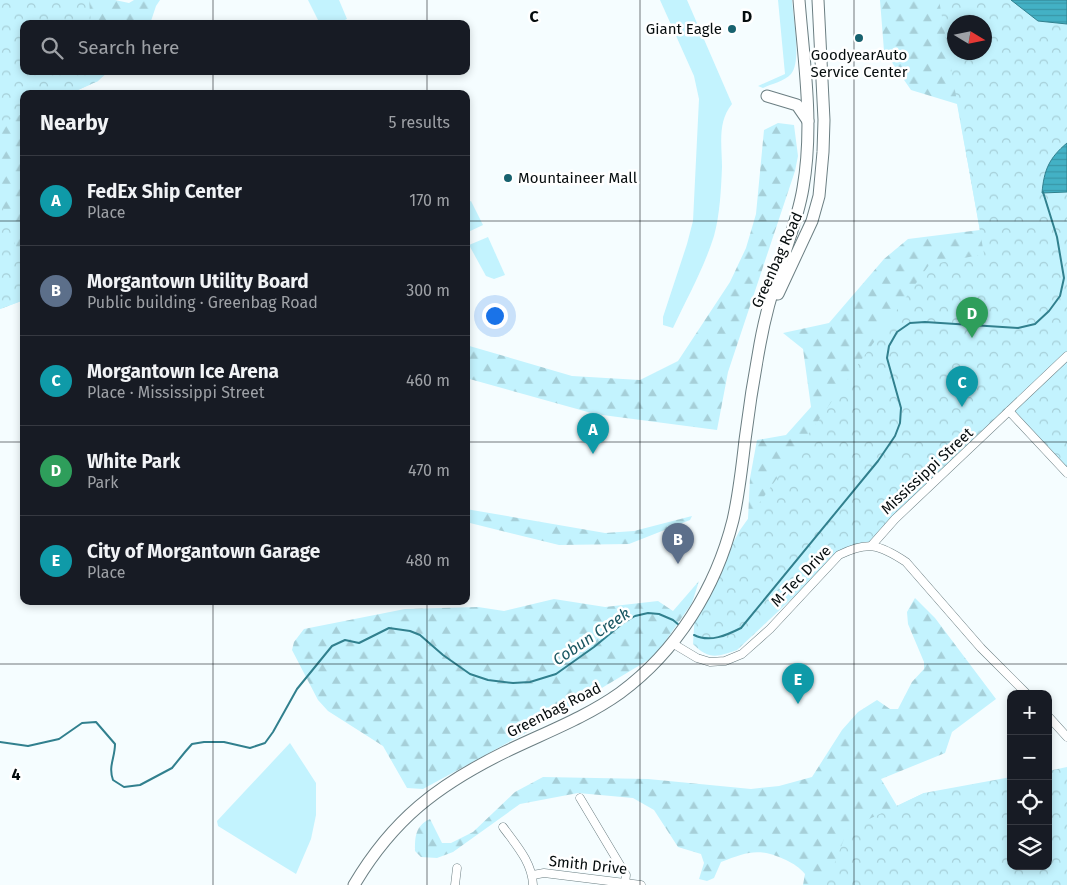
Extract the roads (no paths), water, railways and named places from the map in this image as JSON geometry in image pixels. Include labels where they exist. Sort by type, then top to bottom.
[{"type":"main road","name":"Greenbag Road","points":[[354,885],[374,854],[394,829],[417,806],[437,790],[482,764],[563,726],[598,707],[641,675],[672,643],[686,625],[709,587],[721,561],[728,538],[738,491],[753,378],[773,289],[797,218],[803,190],[809,122],[799,0]]},
{"type":"main road","name":"Greenbag Road","points":[[765,323],[812,221],[819,196],[824,120],[818,0]]},
{"type":"main road","points":[[767,96],[797,105],[809,122]]},
{"type":"street","name":"Mississippi Street","points":[[872,545],[886,528],[1067,356]]},
{"type":"street","points":[[1009,411],[1067,473]]},
{"type":"street","name":"M-Tec Drive","points":[[672,643],[697,658],[710,662],[735,658],[750,648],[770,629],[839,555],[849,550],[872,545]]},
{"type":"street","points":[[872,545],[888,551],[906,562],[981,648],[1023,690]]},
{"type":"street","points":[[1052,720],[1067,737]]},
{"type":"street","points":[[580,798],[626,875],[625,883]]},
{"type":"street","points":[[503,827],[525,858],[533,875],[533,885]]},
{"type":"street","points":[[455,885],[457,868]]},
{"type":"street","name":"Smith Drive","points":[[533,875],[544,873],[641,885]]},
{"type":"water","points":[[1011,0],[1067,0],[1067,24],[1038,21]]},
{"type":"water","points":[[1067,143],[1067,192],[1042,193],[1046,171],[1052,159]]},
{"type":"waterway","name":"Cobun Creek","points":[[694,635],[712,638],[741,628],[878,461],[895,436],[900,423],[901,408],[887,358],[889,346],[897,332],[910,323],[925,322],[1018,328],[1035,324],[1049,311],[1060,296],[1064,278],[1057,237],[1043,192]]},
{"type":"waterway","name":"Cobun Creek","points":[[0,742],[28,746],[59,739],[82,723],[96,722],[115,744],[111,766],[113,780],[124,787],[140,785],[172,768],[192,744],[224,742],[250,748],[265,743],[297,689],[332,646],[345,640],[359,643],[389,628],[410,631],[420,635],[443,655],[470,674],[488,680],[513,683],[530,682],[556,674],[635,616],[648,613],[659,614],[679,625]]},
{"type":"place","name":"Giant Eagle","points":[[732,29]]},
{"type":"place","name":"GoodyearAuto Service Center","points":[[859,38]]},
{"type":"place","name":"Mountaineer Mall","points":[[508,178]]},
{"type":"place","name":"White Park","points":[[972,338]]},
{"type":"place","name":"Morgantown Ice Arena","points":[[962,407]]},
{"type":"place","name":"FedEx Ship Center","points":[[593,454]]},
{"type":"place","name":"Morgantown Utility Board","points":[[678,564]]},
{"type":"place","name":"City of Morgantown Garage","points":[[798,704]]}]
